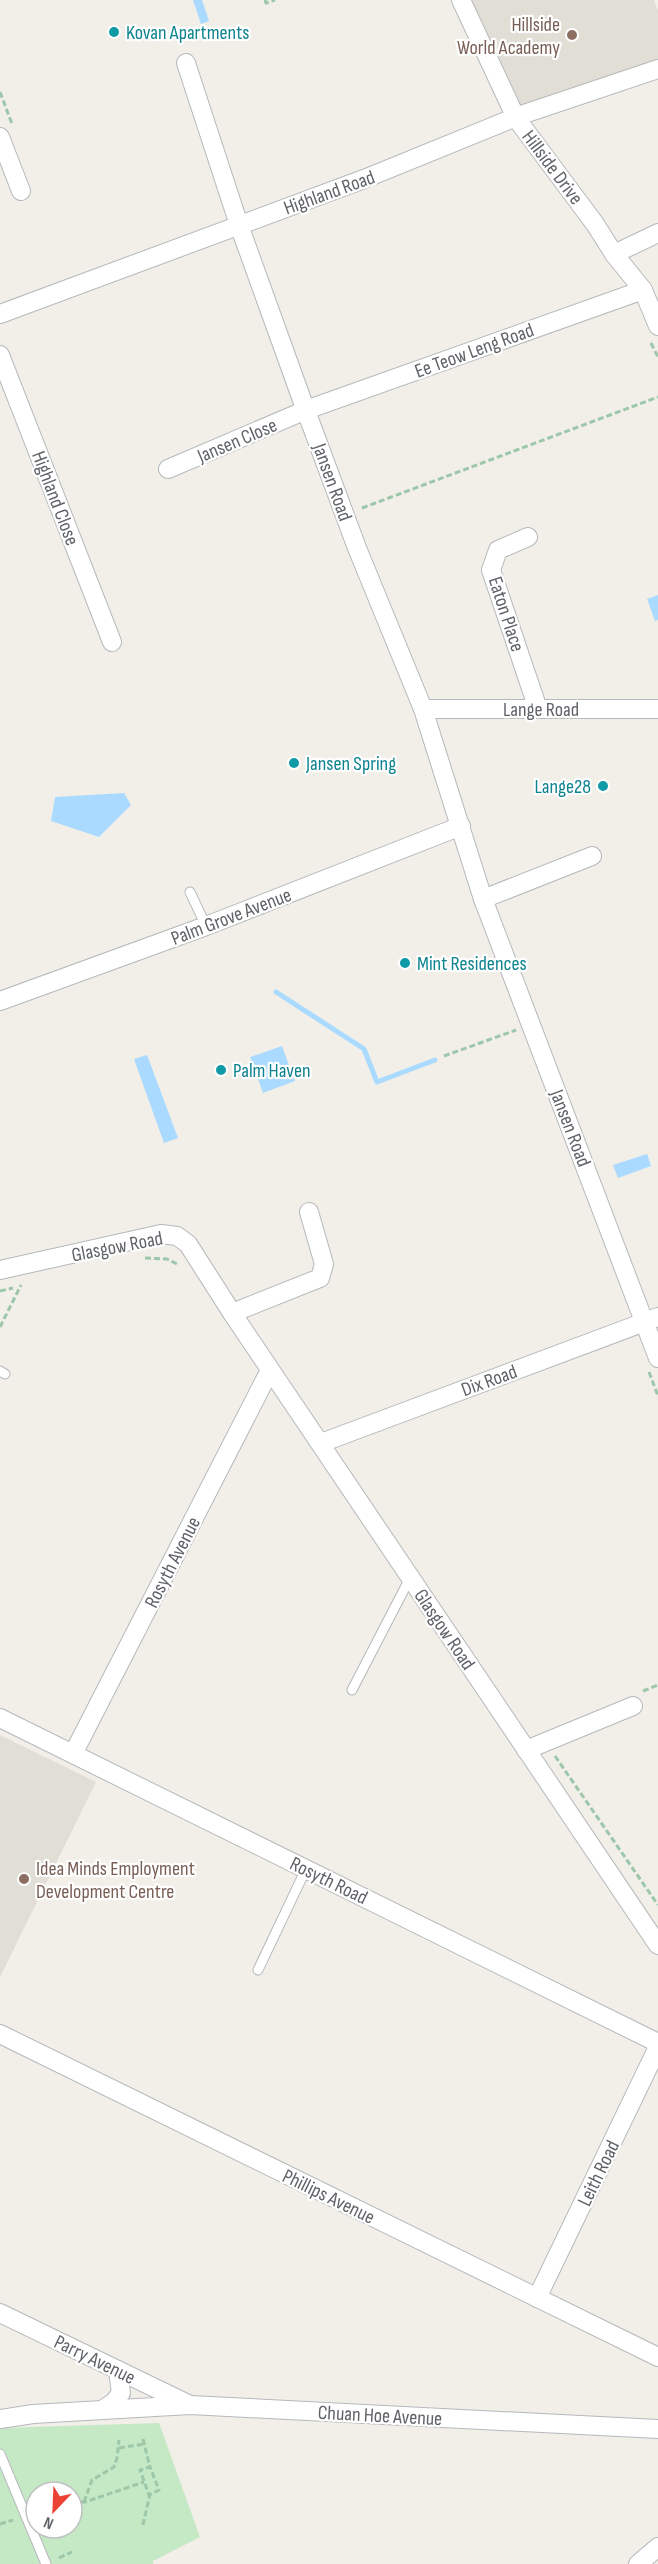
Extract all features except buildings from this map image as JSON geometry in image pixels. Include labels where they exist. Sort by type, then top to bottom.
[{"type":"street","name":"Hillside Drive","points":[[461,0],[516,118],[595,224],[614,254],[643,290],[658,326]]},
{"type":"street","name":"Jansen Road","points":[[186,63],[239,225],[306,410],[357,548],[423,710],[483,899],[651,1319],[658,1358]]},
{"type":"street","name":"Highland Road","points":[[0,314],[364,180],[516,118],[658,69]]},
{"type":"street","points":[[0,136],[21,191]]},
{"type":"street","points":[[614,254],[658,233]]},
{"type":"street","name":"Ee Teow Leng Road","points":[[306,410],[643,290]]},
{"type":"street","name":"Highland Close","points":[[0,355],[112,642]]},
{"type":"street","name":"Jansen Close","points":[[168,469],[306,410]]},
{"type":"street","name":"Eaton Place","points":[[528,537],[498,550],[491,570],[538,709]]},
{"type":"street","name":"Lange Road","points":[[423,710],[658,709]]},
{"type":"street","name":"Palm Grove Avenue","points":[[0,1001],[206,926],[461,826]]},
{"type":"street","points":[[483,899],[592,856]]},
{"type":"street","points":[[232,1313],[320,1278],[324,1264],[309,1212]]},
{"type":"street","name":"Glasgow Road","points":[[2,1274],[161,1234],[177,1236],[188,1244],[270,1370],[658,1945]]},
{"type":"street","name":"Dix Road","points":[[321,1443],[651,1319]]},
{"type":"street","name":"Rosyth Avenue","points":[[73,1754],[270,1370]]},
{"type":"street","points":[[526,1750],[633,1706]]},
{"type":"street","name":"Rosyth Road","points":[[0,1718],[658,2045]]},
{"type":"street","name":"Phillips Avenue","points":[[0,2034],[658,2357]]},
{"type":"street","name":"Leith Road","points":[[537,2298],[658,2045]]},
{"type":"street","name":"Parry Avenue","points":[[0,2313],[190,2405]]},
{"type":"street","points":[[102,2410],[114,2402],[121,2393],[118,2370]]},
{"type":"street","name":"Chuan Hoe Avenue","points":[[0,2419],[33,2414],[190,2405],[658,2429]]},
{"type":"street","points":[[638,2564],[658,2547]]},
{"type":"lane","points":[[190,892],[206,926]]},
{"type":"lane","points":[[352,1690],[410,1578]]},
{"type":"lane","points":[[258,1970],[306,1869]]},
{"type":"lane","points":[[0,2454],[46,2564]]},
{"type":"path","points":[[265,0],[266,3],[275,0]]},
{"type":"path","points":[[356,510],[658,397]]},
{"type":"path","points":[[444,1056],[517,1029]]},
{"type":"path","points":[[140,1258],[167,1259],[182,1268]]},
{"type":"path","points":[[0,1291],[21,1285],[0,1327]]},
{"type":"path","points":[[84,2502],[93,2480],[114,2467],[119,2440]]},
{"type":"path","points":[[119,2448],[143,2441],[159,2490],[150,2494]]},
{"type":"path","points":[[143,2525],[150,2494],[140,2470],[150,2467]]},
{"type":"path","points":[[84,2502],[144,2482]]},
{"type":"path","points":[[67,2554],[72,2552]]},
{"type":"shaded area","name":"Hillside World Academy","points":[[470,0],[654,0],[658,11],[658,59],[518,112]]},
{"type":"shaded area","name":"Idea Minds Employment Development Centre","points":[[0,1735],[96,1782],[0,1977]]},
{"type":"green space","points":[[159,2423],[200,2537],[153,2561],[153,2564],[0,2564],[0,2428]]},
{"type":"water","points":[[193,0],[202,0],[209,21],[201,24]]},
{"type":"water","points":[[658,595],[658,620],[655,621],[647,599]]},
{"type":"water","points":[[124,793],[131,805],[99,837],[51,821],[55,797]]},
{"type":"water","points":[[282,1046],[295,1081],[263,1093],[250,1057]]},
{"type":"water","points":[[147,1055],[178,1138],[164,1143],[134,1059]]},
{"type":"water","points":[[647,1154],[651,1166],[618,1178],[613,1165]]},
{"type":"waterway","points":[[276,992],[364,1049],[377,1082],[435,1060]]},
{"type":"place","name":"Kovan Apartments","points":[[114,32]]},
{"type":"place","name":"Hillside World Academy","points":[[572,35]]},
{"type":"place","name":"Jansen Spring","points":[[294,763]]},
{"type":"place","name":"Lange28","points":[[603,786]]},
{"type":"place","name":"Mint Residences","points":[[405,963]]},
{"type":"place","name":"Palm Haven","points":[[221,1070]]},
{"type":"place","name":"Idea Minds Employment Development Centre","points":[[24,1879]]}]
